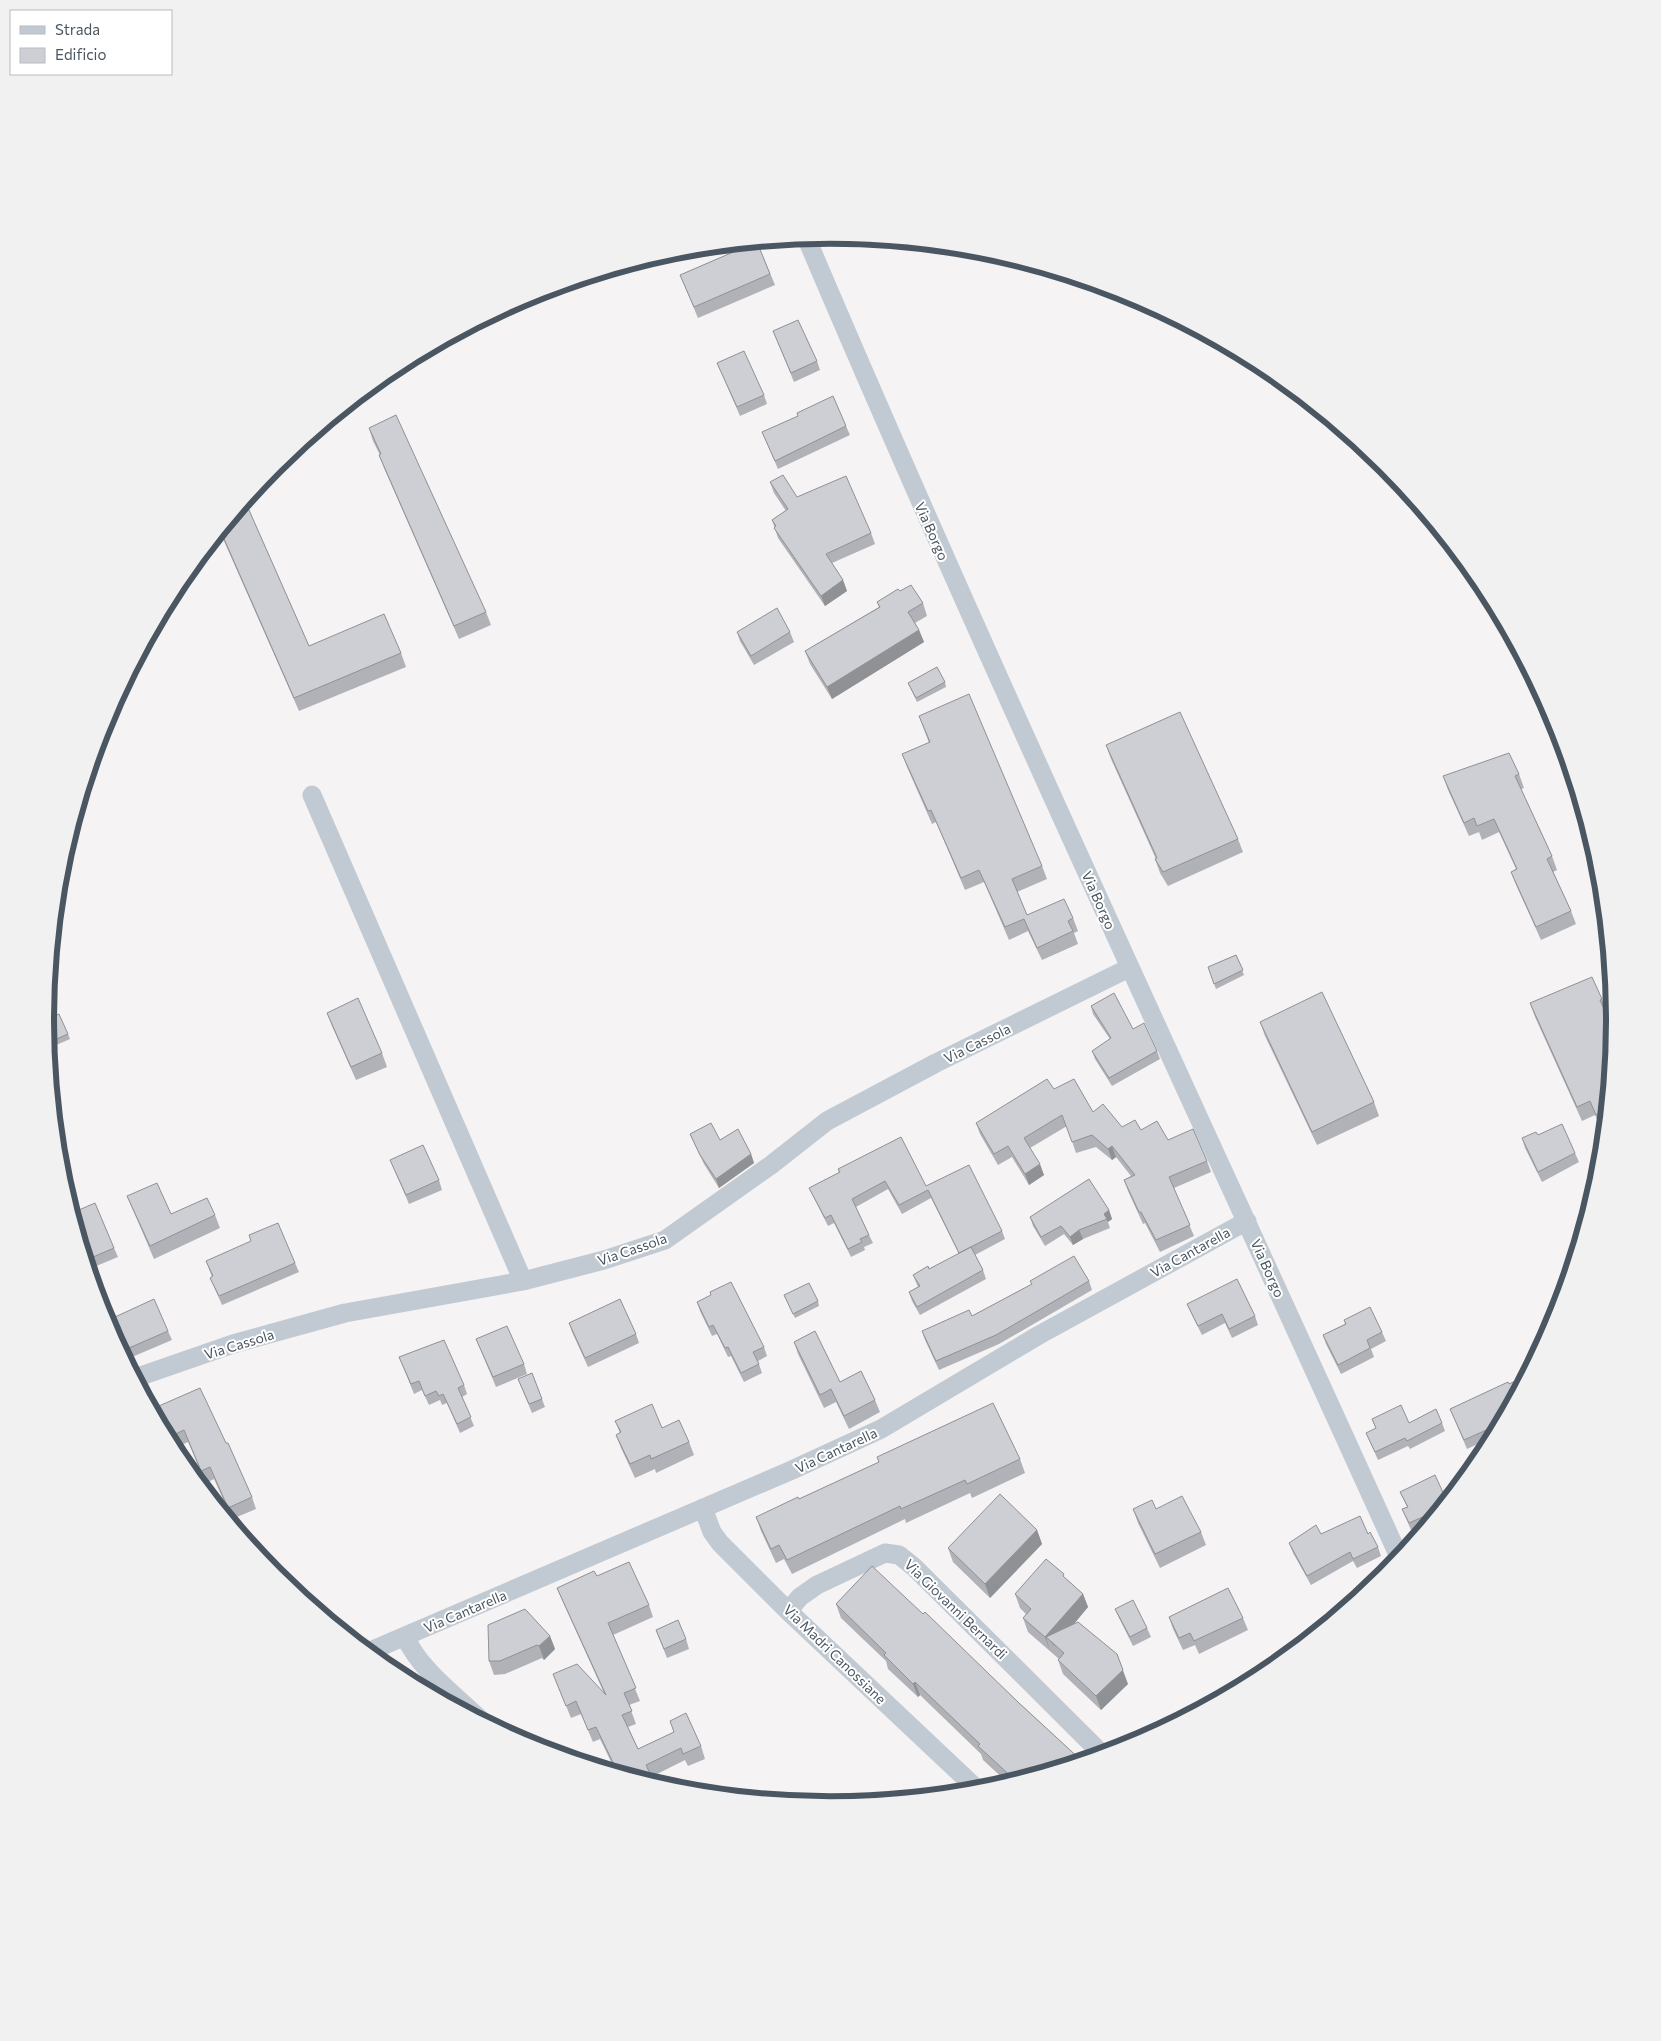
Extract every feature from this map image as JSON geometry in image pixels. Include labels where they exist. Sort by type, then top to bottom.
[{"type":"street","name":"Via Borgo","points":[[809,244],[903,466],[1129,968],[1247,1221],[1397,1552]]},
{"type":"street","points":[[312,795],[523,1282]]},
{"type":"street","name":"Via Cassola","points":[[140,1376],[233,1344],[345,1313],[523,1282],[604,1260],[666,1240],[771,1165],[827,1121],[936,1063],[1129,968]]},
{"type":"street","name":"Via Cantarella","points":[[375,1649],[792,1470],[881,1429],[1040,1335],[1247,1221]]},
{"type":"street","name":"Via Madri Canossiane","points":[[703,1508],[712,1532],[720,1543],[788,1611],[971,1784]]},
{"type":"street","name":"Via Giovanni Bernardi","points":[[788,1611],[800,1597],[817,1584],[885,1553],[899,1555],[914,1567],[1097,1749]]},
{"type":"street","points":[[404,1636],[409,1648],[422,1664],[466,1706]]},
{"type":"building","points":[[759,247],[770,274],[694,307],[680,275],[731,253],[730,250]]},
{"type":"building","points":[[798,320],[817,361],[791,373],[773,331]]},
{"type":"building","points":[[744,351],[764,395],[737,407],[717,363]]},
{"type":"building","points":[[833,396],[846,426],[775,461],[762,432],[798,416],[797,413]]},
{"type":"building","points":[[396,415],[486,612],[454,626],[369,428]]},
{"type":"building","points":[[783,475],[797,497],[846,476],[871,533],[826,554],[843,580],[821,596],[774,528],[776,526],[772,520],[788,509],[770,482]]},
{"type":"building","points":[[248,507],[309,646],[384,614],[401,653],[294,698],[223,537]]},
{"type":"building","points":[[911,585],[923,603],[908,612],[919,630],[827,687],[805,651],[880,607],[877,602],[898,589],[900,591]]},
{"type":"building","points":[[777,608],[790,632],[751,656],[737,632]]},
{"type":"building","points":[[937,667],[945,682],[916,698],[908,683]]},
{"type":"building","points":[[969,694],[1042,866],[1012,879],[1027,915],[1064,899],[1073,918],[1068,921],[1073,931],[1037,948],[1024,919],[1005,927],[979,870],[961,878],[931,810],[928,811],[902,754],[930,742],[919,716]]},
{"type":"building","points":[[1180,712],[1238,839],[1163,872],[1155,859],[1157,858],[1106,745]]},
{"type":"building","points":[[1509,753],[1519,774],[1515,776],[1552,856],[1547,859],[1571,911],[1536,927],[1511,872],[1517,869],[1494,819],[1477,826],[1474,818],[1464,823],[1443,776]]},
{"type":"building","points":[[1236,955],[1243,970],[1214,984],[1208,967]]},
{"type":"building","points":[[1592,977],[1607,1016],[1606,1071],[1602,1112],[1596,1115],[1590,1101],[1577,1107],[1530,1003]]},
{"type":"building","points":[[1322,992],[1374,1102],[1312,1132],[1260,1022]]},
{"type":"building","points":[[1114,993],[1133,1029],[1144,1023],[1157,1051],[1109,1078],[1092,1051],[1111,1038],[1091,1006]]},
{"type":"building","points":[[358,998],[382,1053],[351,1067],[327,1013]]},
{"type":"building","points":[[59,1014],[68,1034],[54,1040],[54,1020],[54,1016]]},
{"type":"building","points":[[1047,1079],[1054,1089],[1074,1079],[1093,1112],[1103,1104],[1122,1127],[1135,1120],[1141,1130],[1157,1121],[1168,1140],[1193,1129],[1207,1161],[1169,1177],[1190,1225],[1156,1240],[1141,1212],[1139,1212],[1124,1180],[1135,1175],[1112,1146],[1108,1149],[1092,1135],[1072,1142],[1062,1115],[1024,1138],[1040,1164],[1025,1174],[1008,1146],[994,1154],[976,1123]]},
{"type":"building","points":[[711,1123],[720,1140],[738,1129],[751,1154],[716,1179],[700,1155],[690,1134]]},
{"type":"building","points":[[1562,1124],[1575,1153],[1538,1172],[1522,1138],[1536,1132],[1538,1135]]},
{"type":"building","points":[[901,1137],[926,1186],[969,1165],[1002,1231],[959,1253],[928,1190],[899,1205],[885,1181],[852,1199],[869,1235],[860,1239],[862,1242],[848,1249],[831,1215],[825,1218],[809,1188],[840,1172],[838,1169]]},
{"type":"building","points":[[423,1145],[439,1180],[406,1195],[390,1160]]},
{"type":"building","points":[[1089,1179],[1109,1210],[1104,1214],[1107,1219],[1079,1230],[1070,1237],[1061,1226],[1041,1237],[1030,1217]]},
{"type":"building","points":[[157,1183],[171,1214],[207,1198],[215,1215],[150,1246],[127,1196]]},
{"type":"building","points":[[95,1203],[114,1248],[91,1258],[77,1211]]},
{"type":"building","points":[[278,1223],[295,1263],[219,1296],[210,1278],[213,1276],[206,1261],[251,1241],[249,1235]]},
{"type":"building","points":[[971,1247],[983,1270],[917,1307],[909,1292],[920,1286],[913,1275],[928,1266],[929,1269]]},
{"type":"building","points":[[1074,1256],[1089,1281],[996,1335],[936,1361],[922,1331],[969,1310],[972,1316],[1032,1284],[1030,1281]]},
{"type":"building","points":[[1237,1279],[1255,1316],[1229,1329],[1222,1314],[1198,1326],[1187,1304]]},
{"type":"building","points":[[731,1282],[764,1347],[753,1352],[759,1364],[741,1373],[728,1347],[725,1348],[713,1325],[709,1327],[697,1302],[711,1295],[710,1292]]},
{"type":"building","points":[[809,1283],[818,1301],[793,1314],[784,1295]]},
{"type":"building","points":[[154,1299],[168,1331],[129,1348],[115,1317]]},
{"type":"building","points":[[620,1299],[636,1334],[585,1358],[569,1323]]},
{"type":"building","points":[[1370,1307],[1382,1332],[1367,1340],[1370,1348],[1338,1365],[1323,1335],[1346,1324],[1344,1320]]},
{"type":"building","points":[[507,1326],[524,1364],[493,1377],[476,1339]]},
{"type":"building","points":[[815,1331],[840,1382],[861,1371],[875,1400],[844,1416],[831,1389],[820,1395],[794,1342]]},
{"type":"building","points":[[444,1340],[464,1385],[458,1388],[471,1417],[457,1424],[443,1394],[439,1396],[436,1391],[425,1396],[419,1381],[411,1384],[399,1357]]},
{"type":"building","points":[[532,1373],[542,1399],[529,1404],[518,1379]]},
{"type":"building","points":[[1519,1379],[1491,1428],[1464,1440],[1450,1409],[1508,1382],[1509,1384]]},
{"type":"building","points":[[200,1388],[226,1443],[228,1443],[252,1497],[228,1508],[210,1467],[201,1471],[184,1430],[174,1435],[157,1407]]},
{"type":"building","points":[[993,1403],[1020,1459],[967,1484],[965,1480],[901,1509],[900,1506],[787,1560],[779,1545],[771,1549],[756,1517],[879,1462],[877,1457]]},
{"type":"building","points":[[652,1404],[662,1428],[679,1420],[689,1442],[651,1459],[650,1455],[630,1464],[616,1435],[621,1432],[615,1421]]},
{"type":"building","points":[[1401,1405],[1409,1423],[1436,1409],[1442,1423],[1407,1441],[1405,1438],[1375,1452],[1366,1433],[1376,1428],[1372,1419]]},
{"type":"building","points":[[1435,1475],[1445,1496],[1430,1514],[1409,1523],[1402,1509],[1408,1507],[1400,1492]]},
{"type":"building","points":[[1000,1494],[1037,1530],[985,1584],[948,1548]]},
{"type":"building","points":[[1182,1496],[1201,1532],[1155,1554],[1133,1509],[1152,1500],[1156,1509]]},
{"type":"building","points":[[1360,1516],[1368,1534],[1370,1532],[1378,1547],[1353,1559],[1350,1552],[1307,1576],[1289,1543],[1316,1525],[1321,1534]]},
{"type":"building","points":[[1046,1559],[1083,1594],[1045,1637],[1023,1618],[1031,1609],[1015,1594]]},
{"type":"building","points":[[629,1562],[649,1605],[608,1623],[636,1688],[624,1693],[632,1711],[622,1715],[638,1749],[674,1732],[670,1721],[686,1713],[701,1746],[683,1754],[681,1748],[646,1765],[651,1776],[615,1767],[596,1727],[588,1730],[576,1701],[566,1706],[553,1674],[577,1664],[606,1695],[557,1588],[594,1571],[597,1576]]},
{"type":"building","points":[[872,1566],[923,1614],[925,1612],[1077,1757],[1010,1776],[915,1682],[913,1684],[884,1655],[886,1653],[836,1604]]},
{"type":"building","points":[[1228,1588],[1243,1618],[1194,1641],[1190,1633],[1179,1638],[1169,1617]]},
{"type":"building","points":[[1133,1600],[1147,1628],[1130,1637],[1115,1609]]},
{"type":"building","points":[[525,1609],[550,1636],[539,1646],[537,1645],[500,1661],[489,1661],[488,1625]]},
{"type":"building","points":[[678,1620],[686,1639],[664,1649],[656,1630]]},
{"type":"building","points":[[1078,1622],[1117,1654],[1123,1670],[1096,1696],[1058,1660],[1064,1653],[1046,1637]]}]
